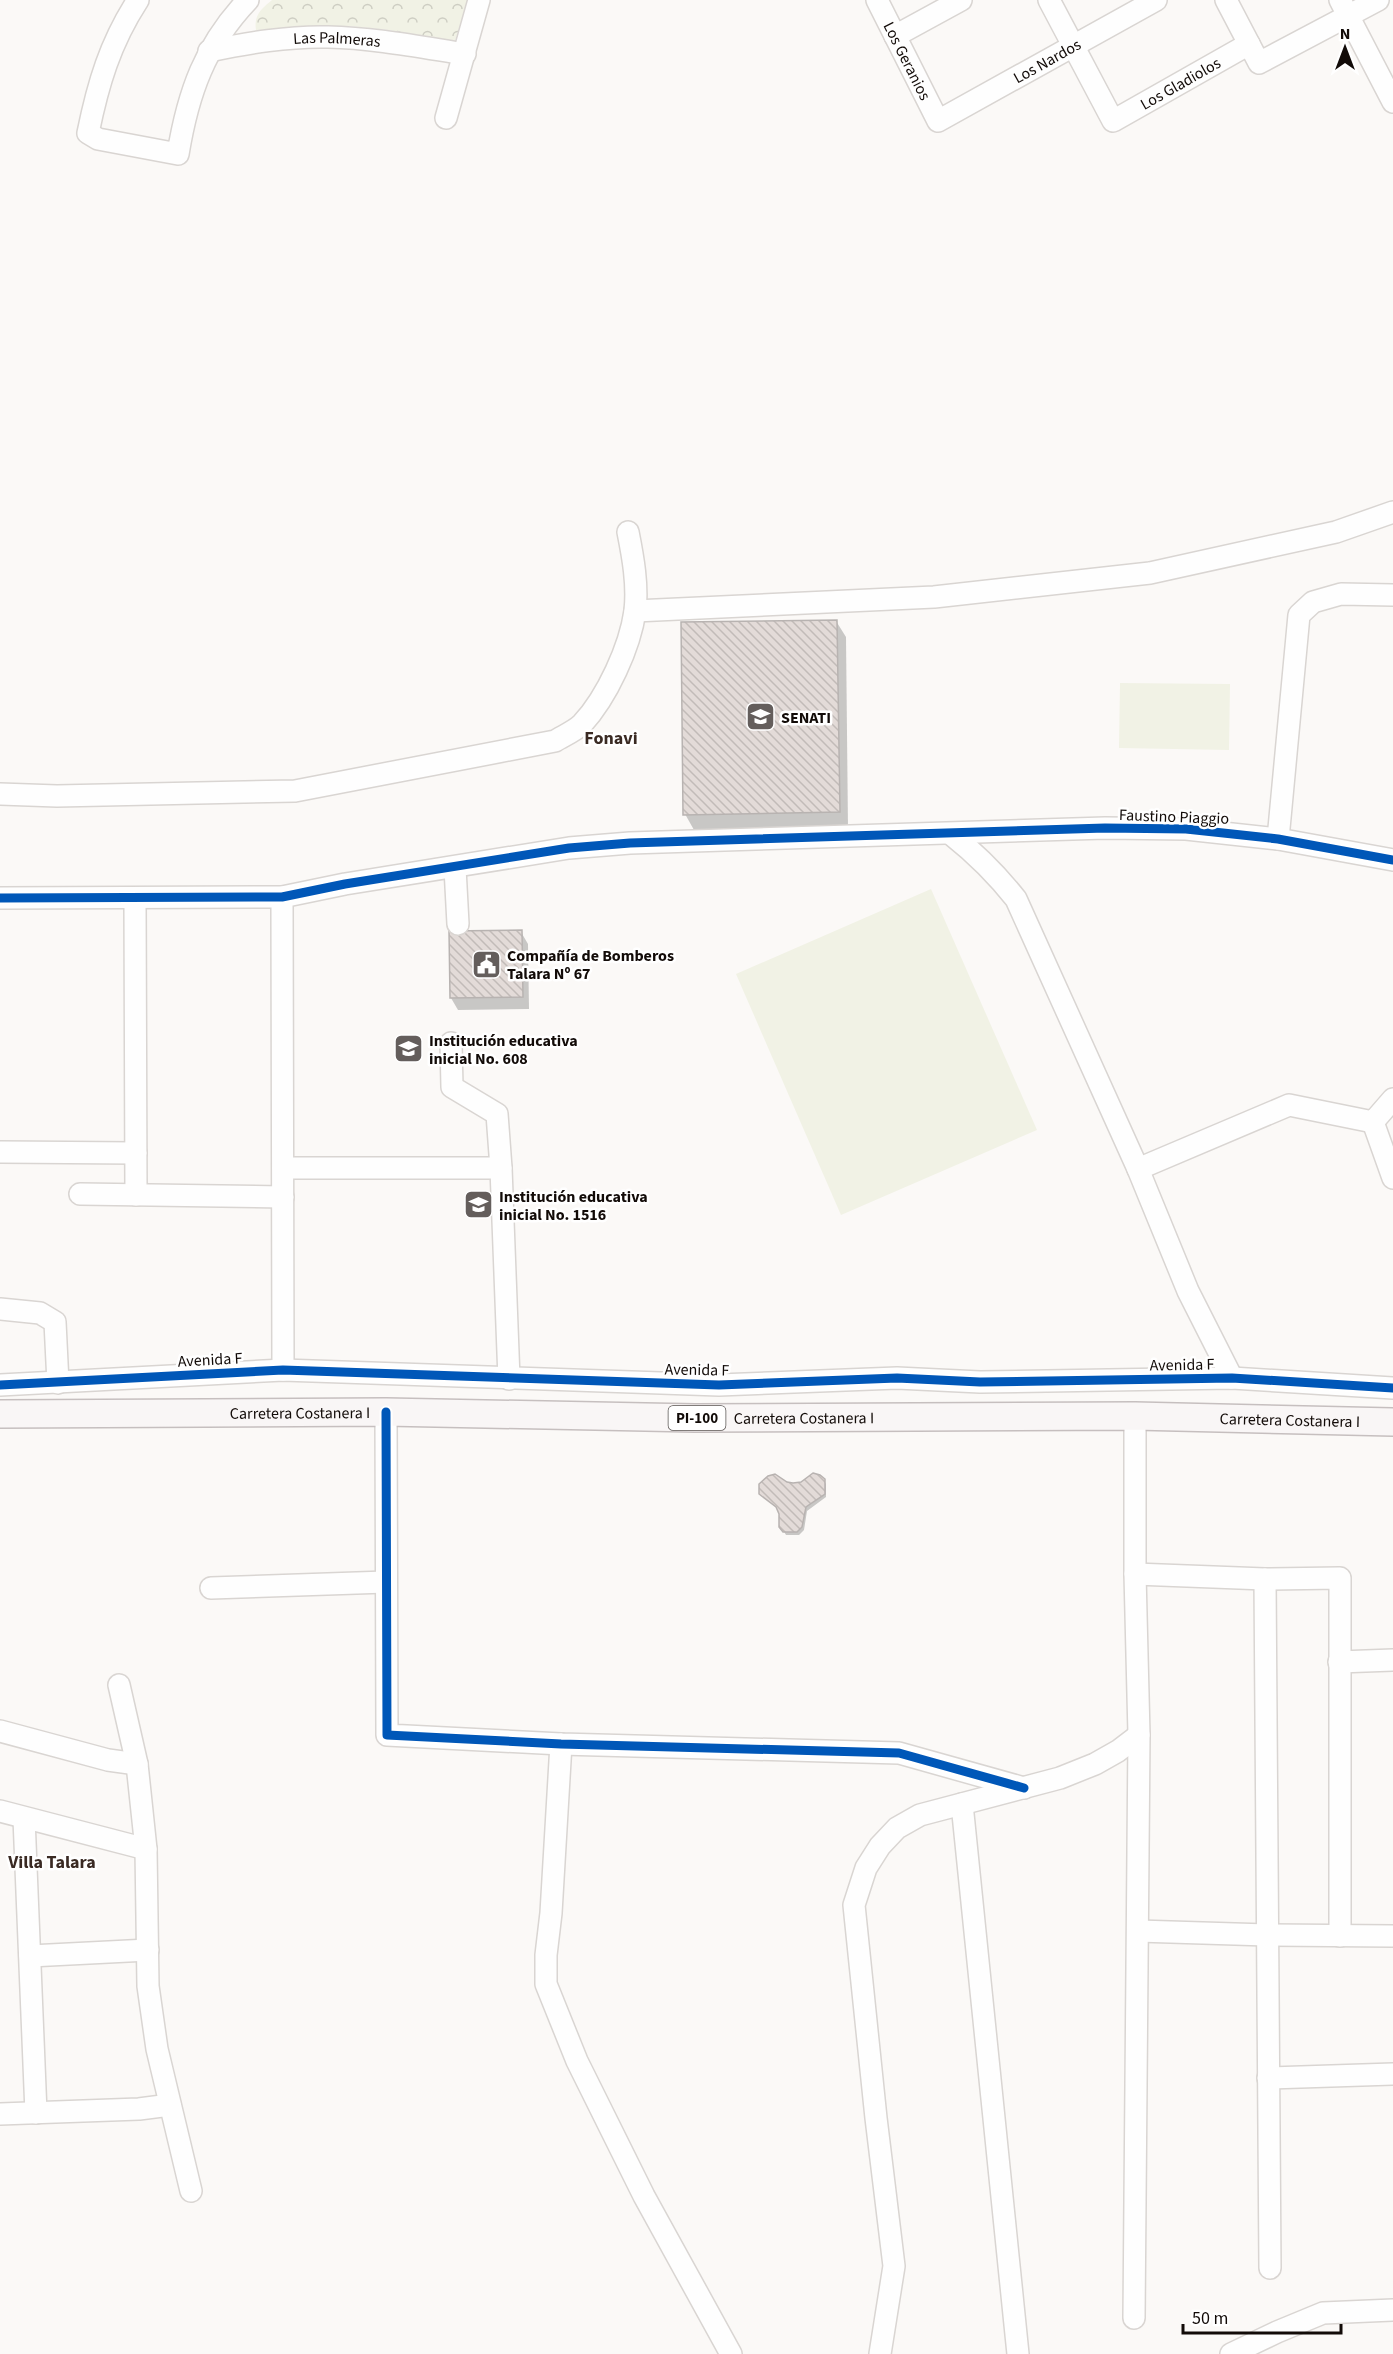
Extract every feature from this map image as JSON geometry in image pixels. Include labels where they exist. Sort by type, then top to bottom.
[{"type":"main road","name":"Carretera Costanera I","points":[[0,1414],[386,1412],[695,1418],[1136,1416],[1393,1422]]},
{"type":"street","points":[[138,0],[114,46],[98,84],[88,133],[98,139],[178,154],[190,99],[209,51],[228,21],[248,0]]},
{"type":"street","points":[[446,118],[479,0]]},
{"type":"street","name":"Los Geranios","points":[[877,0],[938,121]]},
{"type":"street","points":[[895,36],[961,0]]},
{"type":"street","points":[[1048,0],[1073,46]]},
{"type":"street","name":"Los Nardos","points":[[938,121],[1156,0]]},
{"type":"street","points":[[1226,0],[1259,63],[1344,8],[1378,0]]},
{"type":"street","points":[[1344,8],[1391,92]]},
{"type":"street","name":"Las Palmeras","points":[[209,51],[254,42],[325,37],[362,39],[465,54]]},
{"type":"street","name":"Los Gladiolos","points":[[1073,46],[1113,121],[1249,44]]},
{"type":"street","points":[[635,611],[934,597],[1150,573],[1336,531],[1393,512]]},
{"type":"street","points":[[0,794],[57,796],[295,790],[555,741],[581,725],[604,693],[622,656],[635,611],[635,564],[628,532]]},
{"type":"street","points":[[1278,839],[1299,615],[1313,602],[1341,594],[1393,595]]},
{"type":"street","name":"Faustino Piaggio","points":[[0,898],[282,897],[345,884],[569,849],[630,843],[705,839],[952,835],[1105,828],[1186,829],[1278,839],[1393,860]]},
{"type":"street","points":[[952,835],[972,850],[1016,899],[1137,1169],[1188,1291],[1232,1378]]},
{"type":"street","points":[[455,868],[458,924]]},
{"type":"street","points":[[282,897],[283,1370]]},
{"type":"street","points":[[135,898],[136,1195]]},
{"type":"street","points":[[451,1043],[452,1087],[497,1114],[509,1379]]},
{"type":"street","points":[[1373,1122],[1393,1099]]},
{"type":"street","points":[[1137,1169],[1289,1106],[1373,1122]]},
{"type":"street","points":[[1373,1122],[1393,1178]]},
{"type":"street","points":[[0,1152],[136,1153]]},
{"type":"street","points":[[284,1168],[501,1168]]},
{"type":"street","points":[[80,1194],[284,1197]]},
{"type":"street","points":[[0,1309],[40,1313],[55,1322],[58,1383]]},
{"type":"street","name":"Avenida F","points":[[0,1385],[283,1370],[719,1385],[897,1378],[980,1382],[1232,1378],[1393,1388]]},
{"type":"street","points":[[386,1412],[387,1735],[561,1744],[899,1753],[1024,1788]]},
{"type":"street","points":[[1134,2318],[1139,1735],[1135,1574],[1136,1416]]},
{"type":"street","points":[[1135,1574],[1264,1579],[1340,1578],[1340,1936]]},
{"type":"street","points":[[1264,1579],[1270,2268]]},
{"type":"street","points":[[211,1588],[387,1582]]},
{"type":"street","points":[[1339,1662],[1393,1660]]},
{"type":"street","points":[[119,1685],[137,1764],[146,1849],[148,1986],[158,2049],[191,2191]]},
{"type":"street","points":[[0,1731],[108,1760],[137,1764]]},
{"type":"street","points":[[880,2354],[894,2266],[854,1905],[866,1868],[880,1846],[897,1828],[920,1815],[1024,1788],[1095,1764],[1118,1751],[1139,1735]]},
{"type":"street","points":[[561,1744],[551,1912],[546,1955],[546,1984],[576,2061],[644,2196],[731,2354]]},
{"type":"street","points":[[962,1804],[1018,2354]]},
{"type":"street","points":[[0,1811],[146,1849]]},
{"type":"street","points":[[24,1818],[36,2113]]},
{"type":"street","points":[[1137,1931],[1393,1936]]},
{"type":"street","points":[[30,1956],[148,1950]]},
{"type":"street","points":[[1268,2078],[1393,2074]]},
{"type":"street","points":[[0,2114],[139,2109],[170,2105]]},
{"type":"street","points":[[1232,2354],[1323,2313],[1393,2310]]},
{"type":"green space","points":[[272,0],[468,0],[455,41],[350,26],[256,30],[259,13]]},
{"type":"green space","points":[[1120,683],[1230,684],[1229,750],[1119,748]]},
{"type":"green space","points":[[931,889],[1037,1130],[841,1215],[736,974]]},
{"type":"building","name":"SENATI","points":[[837,620],[840,812],[683,815],[681,622]]},
{"type":"building","name":"Compañía de Bomberos Talara Nº 67","points":[[522,930],[523,997],[450,998],[449,931]]},
{"type":"building","points":[[813,1473],[825,1479],[825,1494],[806,1507],[802,1527],[797,1532],[783,1532],[779,1527],[779,1514],[776,1507],[759,1494],[759,1484],[768,1476],[775,1474],[793,1483],[801,1482]]},
{"type":"cycle path","points":[[0,898],[282,897],[345,884],[569,848],[630,843],[1105,828],[1186,829],[1278,839],[1393,860]]},
{"type":"cycle path","points":[[0,1385],[283,1370],[719,1385],[897,1378],[980,1382],[1232,1378],[1393,1388]]},
{"type":"cycle path","points":[[386,1412],[387,1735],[561,1744],[899,1753],[1024,1788]]},
{"type":"place","name":"SENATI","points":[[760,717]]},
{"type":"place","name":"Compañía de Bomberos Talara Nº 67","points":[[486,964]]},
{"type":"place","name":"Institución educativa inicial No. 608","points":[[408,1049]]},
{"type":"place","name":"Institución educativa inicial No. 1516","points":[[478,1205]]},
{"type":"district","name":"Fonavi","points":[[611,738]]},
{"type":"district","name":"Villa Talara","points":[[52,1862]]}]
